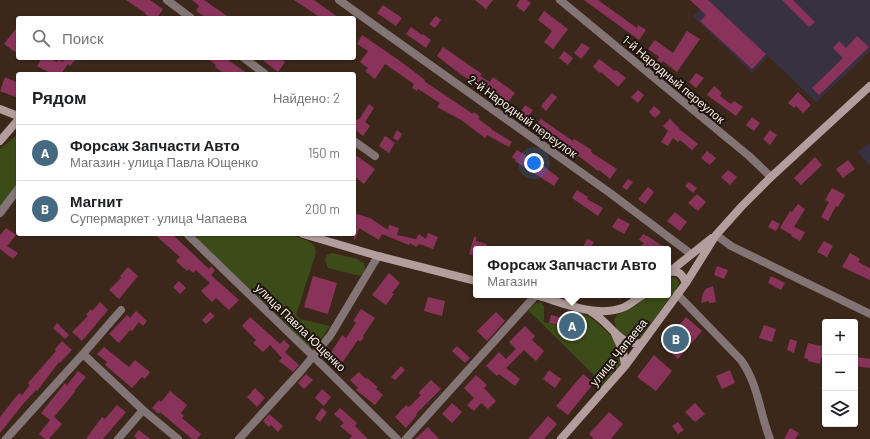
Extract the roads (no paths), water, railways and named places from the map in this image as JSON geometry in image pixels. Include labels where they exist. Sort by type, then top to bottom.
[{"type":"street","points":[[167,0],[188,16]]},
{"type":"street","name":"2-й Народный переулок","points":[[339,0],[610,193],[691,254]]},
{"type":"street","name":"1-й Народный переулок","points":[[560,0],[749,156],[771,177]]},
{"type":"street","points":[[247,60],[262,72]]},
{"type":"street","name":"улица Чапаева","points":[[561,439],[625,366],[642,344],[686,283],[716,235],[771,177],[870,86]]},
{"type":"street","points":[[0,109],[16,115]]},
{"type":"street","points":[[0,141],[16,122]]},
{"type":"street","points":[[356,142],[375,156]]},
{"type":"street","points":[[0,213],[16,192]]},
{"type":"street","points":[[671,270],[716,235],[732,246],[870,314]]},
{"type":"street","name":"улица Павла Ющенко","points":[[189,236],[397,439]]},
{"type":"street","points":[[310,236],[378,256],[473,279]]},
{"type":"street","points":[[239,439],[330,336],[378,256]]},
{"type":"street","points":[[671,272],[678,271],[683,275],[686,283]]},
{"type":"street","points":[[677,294],[741,360],[749,372],[755,387],[770,439]]},
{"type":"street","points":[[406,439],[532,298]]},
{"type":"street","points":[[546,298],[588,310],[610,311],[623,308],[638,298]]},
{"type":"street","points":[[6,439],[122,310]]},
{"type":"street","points":[[588,310],[602,320],[615,334],[626,342],[642,344]]},
{"type":"street","points":[[615,334],[623,351],[625,366]]},
{"type":"street","points":[[83,354],[143,410],[178,439]]},
{"type":"street","points":[[118,439],[143,410]]},
{"type":"place","name":"Форсаж Запчасти Авто","points":[[572,326]]},
{"type":"place","name":"Магнит","points":[[676,339]]}]
